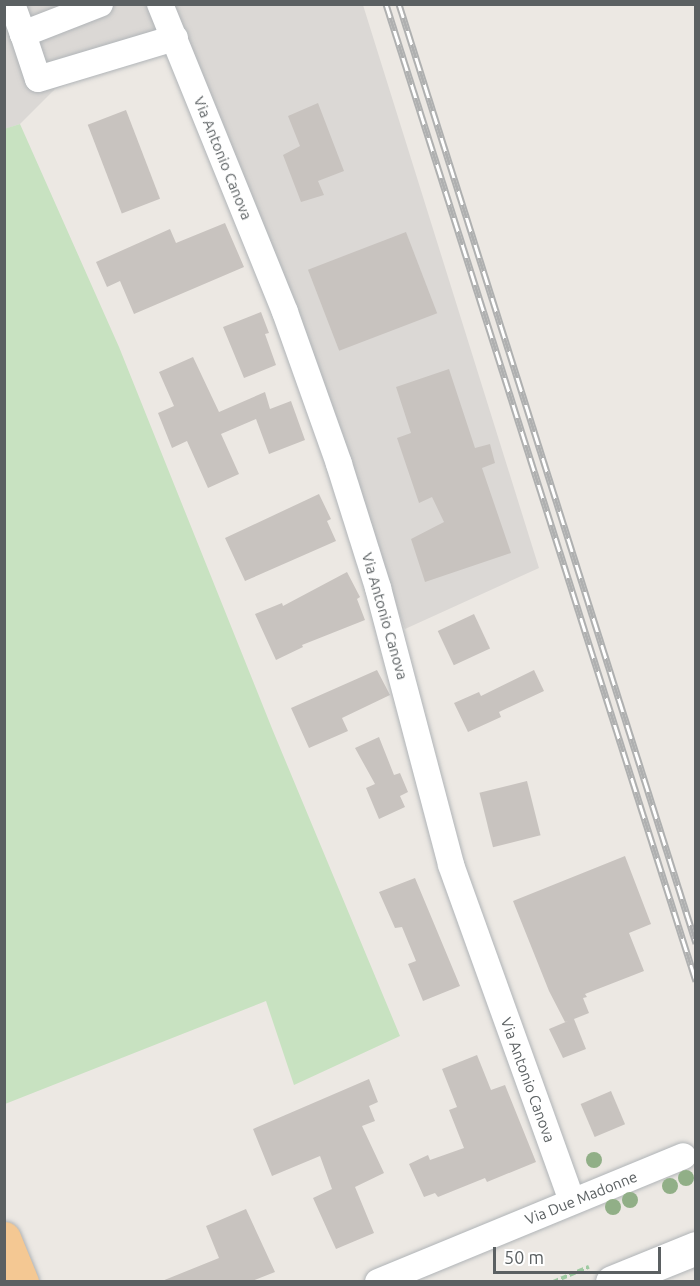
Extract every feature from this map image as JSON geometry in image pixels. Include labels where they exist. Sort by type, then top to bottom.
[{"type":"highway","points":[[4,1238],[22,1281]]},
{"type":"main road","points":[[612,1281],[696,1248]]},
{"type":"street","points":[[12,4],[38,79],[175,38]]},
{"type":"street","points":[[23,34],[100,4]]},
{"type":"street","name":"Via Antonio Canova","points":[[160,4],[285,312],[339,464],[378,588],[451,865],[572,1201]]},
{"type":"street","name":"Via Due Madonne","points":[[378,1281],[683,1156]]},
{"type":"shaded area","points":[[5,5],[363,5],[539,568],[405,629],[177,39],[55,89],[20,124],[5,129]]},
{"type":"green space","points":[[20,124],[119,347],[273,731],[400,1036],[294,1085],[266,1001],[5,1104],[4,129]]},
{"type":"building","points":[[318,103],[344,171],[318,181],[324,195],[301,202],[283,155],[300,146],[288,116]]},
{"type":"building","points":[[126,110],[160,199],[122,213],[88,125]]},
{"type":"building","points":[[225,223],[244,267],[134,314],[120,281],[107,287],[96,262],[170,229],[176,243]]},
{"type":"building","points":[[406,232],[437,313],[339,351],[308,270]]},
{"type":"building","points":[[261,312],[269,333],[265,334],[276,365],[244,378],[223,327]]},
{"type":"building","points":[[193,357],[219,412],[265,392],[270,409],[291,401],[305,440],[269,454],[256,419],[221,434],[239,474],[208,488],[187,441],[172,448],[158,413],[174,406],[159,372]]},
{"type":"building","points":[[449,369],[475,448],[490,444],[495,463],[482,468],[511,553],[425,582],[411,539],[444,522],[432,497],[419,503],[397,438],[411,433],[396,387]]},
{"type":"building","points":[[319,494],[331,519],[327,521],[336,541],[245,581],[225,538]]},
{"type":"building","points":[[347,572],[360,597],[357,599],[365,620],[302,645],[303,647],[276,660],[255,614],[282,603],[283,606]]},
{"type":"building","points":[[474,614],[490,648],[454,665],[438,631]]},
{"type":"building","points":[[377,670],[390,695],[342,718],[348,731],[309,748],[291,708]]},
{"type":"building","points":[[534,670],[544,691],[499,712],[501,717],[468,732],[454,703],[479,692],[481,696]]},
{"type":"building","points":[[379,737],[394,775],[400,773],[408,792],[400,796],[405,807],[379,819],[366,788],[375,784],[355,748]]},
{"type":"building","points":[[527,781],[541,835],[493,847],[479,793]]},
{"type":"building","points":[[625,856],[651,924],[629,933],[644,971],[585,994],[587,997],[583,998],[589,1013],[574,1019],[586,1049],[563,1058],[549,1029],[568,1021],[565,1022],[549,991],[513,901]]},
{"type":"building","points":[[415,878],[460,986],[423,1001],[408,964],[416,961],[402,927],[395,928],[379,892]]},
{"type":"building","points":[[477,1055],[491,1090],[505,1085],[536,1162],[487,1182],[485,1178],[438,1197],[435,1193],[424,1197],[409,1164],[428,1155],[430,1160],[464,1148],[449,1110],[457,1107],[442,1069]]},
{"type":"building","points":[[369,1079],[378,1102],[369,1106],[375,1121],[362,1126],[384,1173],[355,1187],[374,1233],[336,1249],[313,1198],[332,1189],[320,1156],[272,1176],[253,1129]]},
{"type":"building","points":[[611,1091],[625,1124],[595,1137],[581,1104]]},
{"type":"building","points":[[246,1209],[275,1272],[252,1281],[162,1281],[219,1258],[206,1226]]},
{"type":"railway","points":[[386,4],[696,981]]},
{"type":"railway","points":[[399,4],[696,943]]}]
